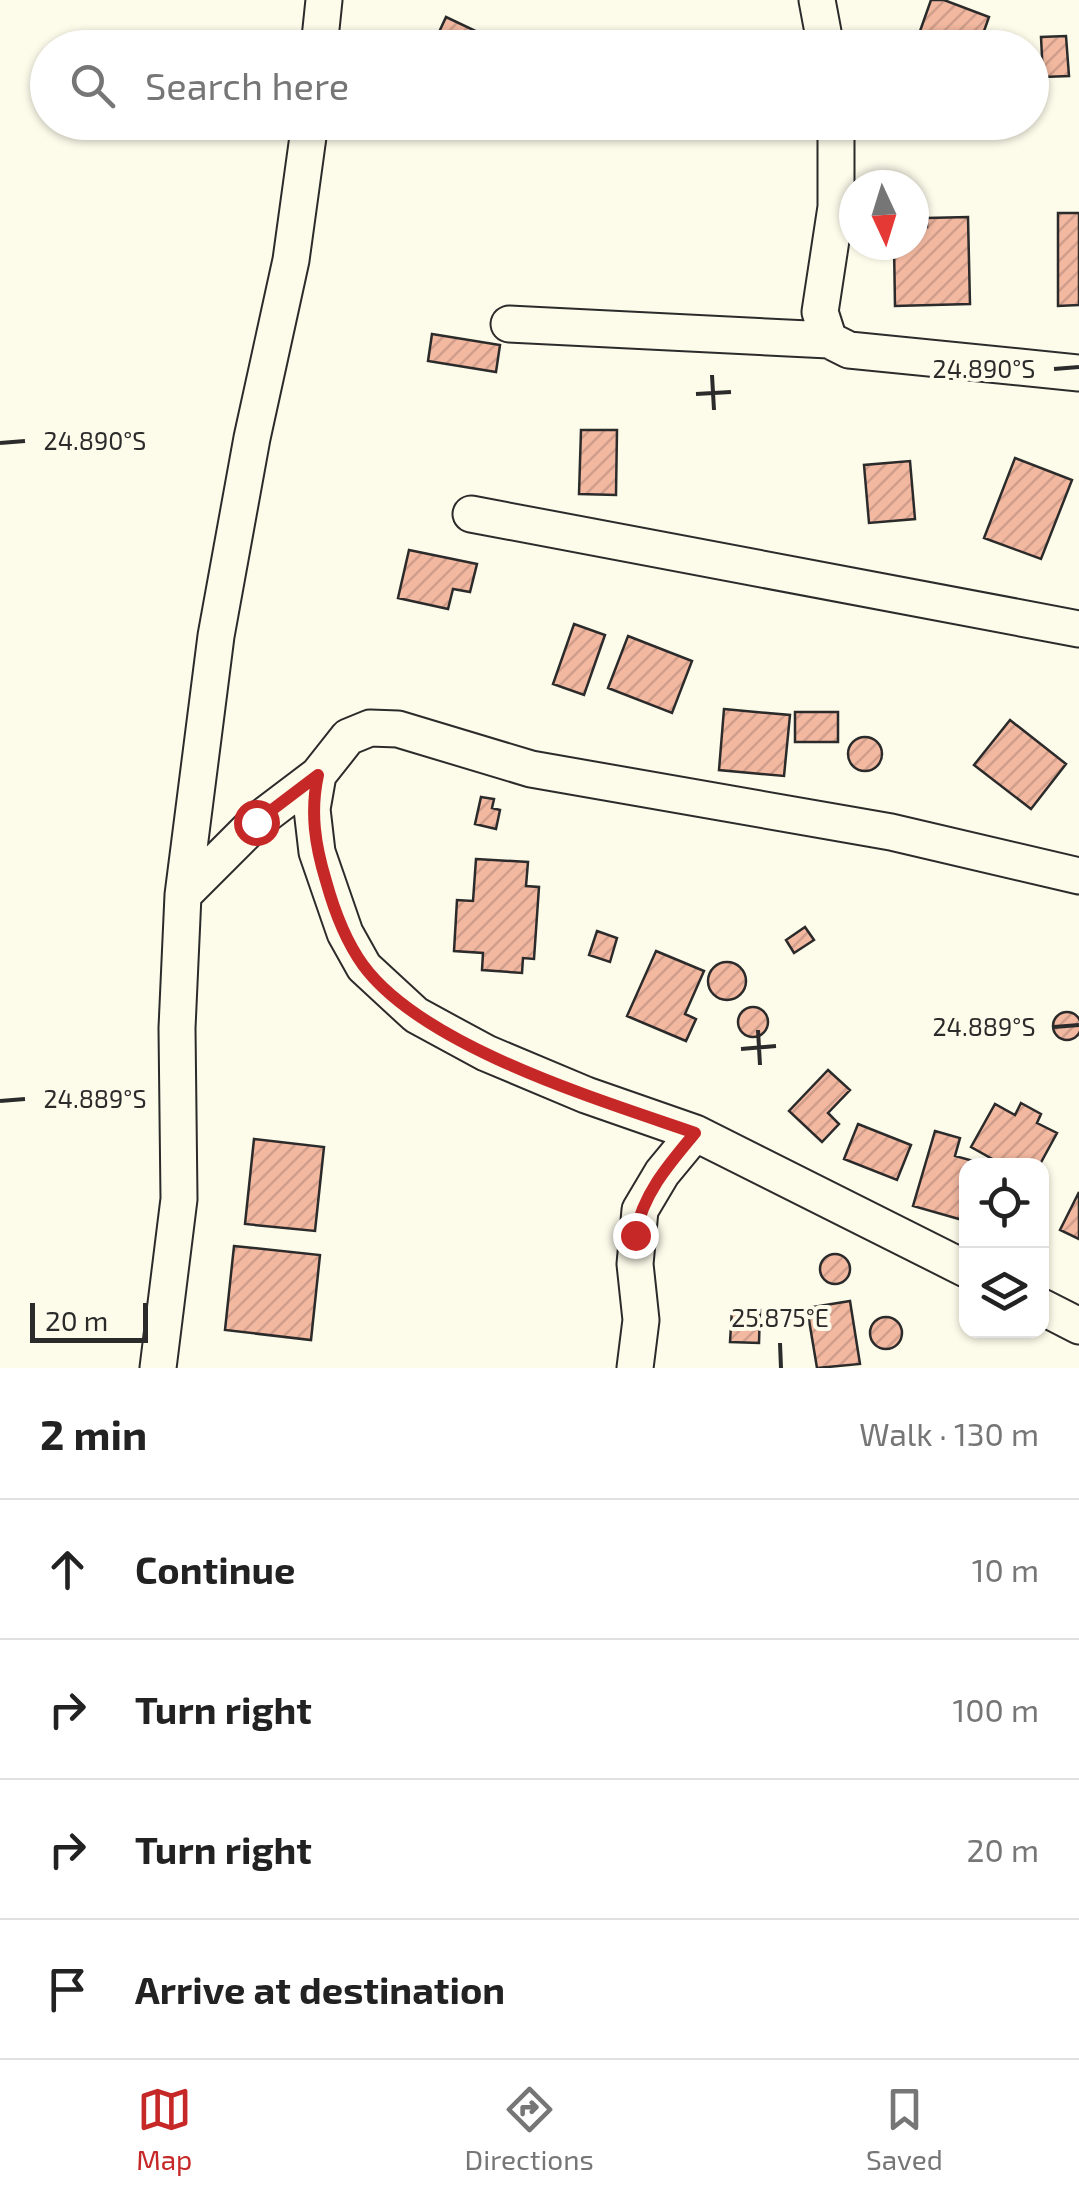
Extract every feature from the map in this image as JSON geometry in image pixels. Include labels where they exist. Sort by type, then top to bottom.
[{"type":"street","points":[[321,30],[324,0]]},
{"type":"street","points":[[817,0],[823,30]]},
{"type":"street","points":[[158,1368],[179,1200],[177,1028],[184,895],[216,636],[252,438],[292,260],[308,140]]},
{"type":"street","points":[[830,340],[820,312],[836,207],[836,140]]},
{"type":"street","points":[[509,324],[830,340],[850,350],[1079,374]]},
{"type":"street","points":[[471,514],[1079,629]]},
{"type":"street","points":[[184,895],[256,822],[318,775],[348,737],[370,728],[398,730],[531,769],[891,832],[1079,876]]},
{"type":"street","points":[[318,775],[312,809],[317,852],[344,933],[364,967],[416,1015],[486,1053],[586,1095],[695,1133],[959,1265]]},
{"type":"street","points":[[635,1368],[641,1320],[635,1264],[640,1210],[662,1173],[695,1133]]},
{"type":"street","points":[[1049,1311],[1079,1326]]},
{"type":"building","points":[[931,0],[944,0],[989,17],[984,30],[920,30]]},
{"type":"building","points":[[446,17],[474,30],[440,30]]},
{"type":"building","points":[[1066,36],[1069,76],[1049,77],[1049,37]]},
{"type":"building","points":[[1058,213],[1079,213],[1079,305],[1058,306]]},
{"type":"building","points":[[968,217],[970,304],[895,306],[894,260],[929,260],[929,218]]},
{"type":"building","points":[[432,334],[500,345],[496,372],[428,361]]},
{"type":"building","points":[[581,430],[617,430],[616,495],[579,494]]},
{"type":"building","points":[[1015,458],[1072,480],[1041,559],[984,538]]},
{"type":"building","points":[[910,461],[915,519],[869,523],[864,465]]},
{"type":"building","points":[[409,550],[477,564],[470,592],[453,589],[448,609],[398,598]]},
{"type":"building","points":[[574,624],[605,635],[584,695],[553,684]]},
{"type":"building","points":[[628,636],[692,661],[672,713],[608,688]]},
{"type":"building","points":[[724,709],[790,715],[784,776],[719,770]]},
{"type":"building","points":[[795,712],[838,712],[838,742],[795,742]]},
{"type":"building","points":[[1010,720],[1066,764],[1031,809],[974,765]]},
{"type":"building","points":[[865,737],[877,742],[882,754],[877,766],[865,771],[853,766],[848,754],[853,742]]},
{"type":"building","points":[[481,797],[494,799],[492,808],[500,810],[496,829],[475,824]]},
{"type":"building","points":[[476,859],[528,862],[526,886],[539,887],[534,959],[523,958],[522,973],[482,970],[483,953],[454,951],[457,900],[473,901]]},
{"type":"building","points":[[805,927],[814,940],[794,953],[786,940]]},
{"type":"building","points":[[597,931],[617,938],[610,962],[589,955]]},
{"type":"building","points":[[656,951],[704,971],[685,1014],[696,1019],[686,1041],[627,1016]]},
{"type":"building","points":[[727,962],[741,967],[746,981],[741,995],[727,1000],[713,995],[708,981],[713,967]]},
{"type":"building","points":[[753,1007],[764,1011],[768,1022],[764,1033],[753,1037],[742,1033],[738,1022],[742,1011]]},
{"type":"building","points":[[1067,1012],[1077,1016],[1077,1036],[1067,1040],[1057,1036],[1053,1026],[1057,1016]]},
{"type":"building","points":[[828,1070],[850,1090],[828,1113],[839,1124],[822,1142],[789,1111]]},
{"type":"building","points":[[1021,1103],[1041,1114],[1037,1123],[1057,1133],[1043,1158],[991,1158],[971,1147],[995,1104],[1015,1115]]},
{"type":"building","points":[[858,1124],[911,1145],[897,1180],[844,1159]]},
{"type":"building","points":[[935,1131],[960,1138],[955,1156],[962,1158],[959,1158],[959,1219],[913,1206]]},
{"type":"building","points":[[254,1139],[324,1147],[315,1231],[245,1224]]},
{"type":"building","points":[[1079,1192],[1079,1239],[1060,1230]]},
{"type":"building","points":[[234,1246],[320,1255],[311,1340],[225,1330]]},
{"type":"building","points":[[835,1254],[846,1258],[850,1269],[846,1280],[835,1284],[824,1280],[820,1269],[824,1258]]},
{"type":"building","points":[[850,1301],[860,1364],[817,1368],[807,1308]]},
{"type":"building","points":[[732,1309],[760,1310],[759,1343],[730,1342]]},
{"type":"building","points":[[886,1317],[898,1321],[902,1333],[898,1345],[886,1349],[874,1345],[870,1333],[874,1321]]},
{"type":"route","points":[[256,822],[318,775],[312,809],[317,852],[344,933],[364,967],[416,1015],[486,1053],[586,1095],[695,1133],[649,1194],[640,1210],[635,1235]]}]
